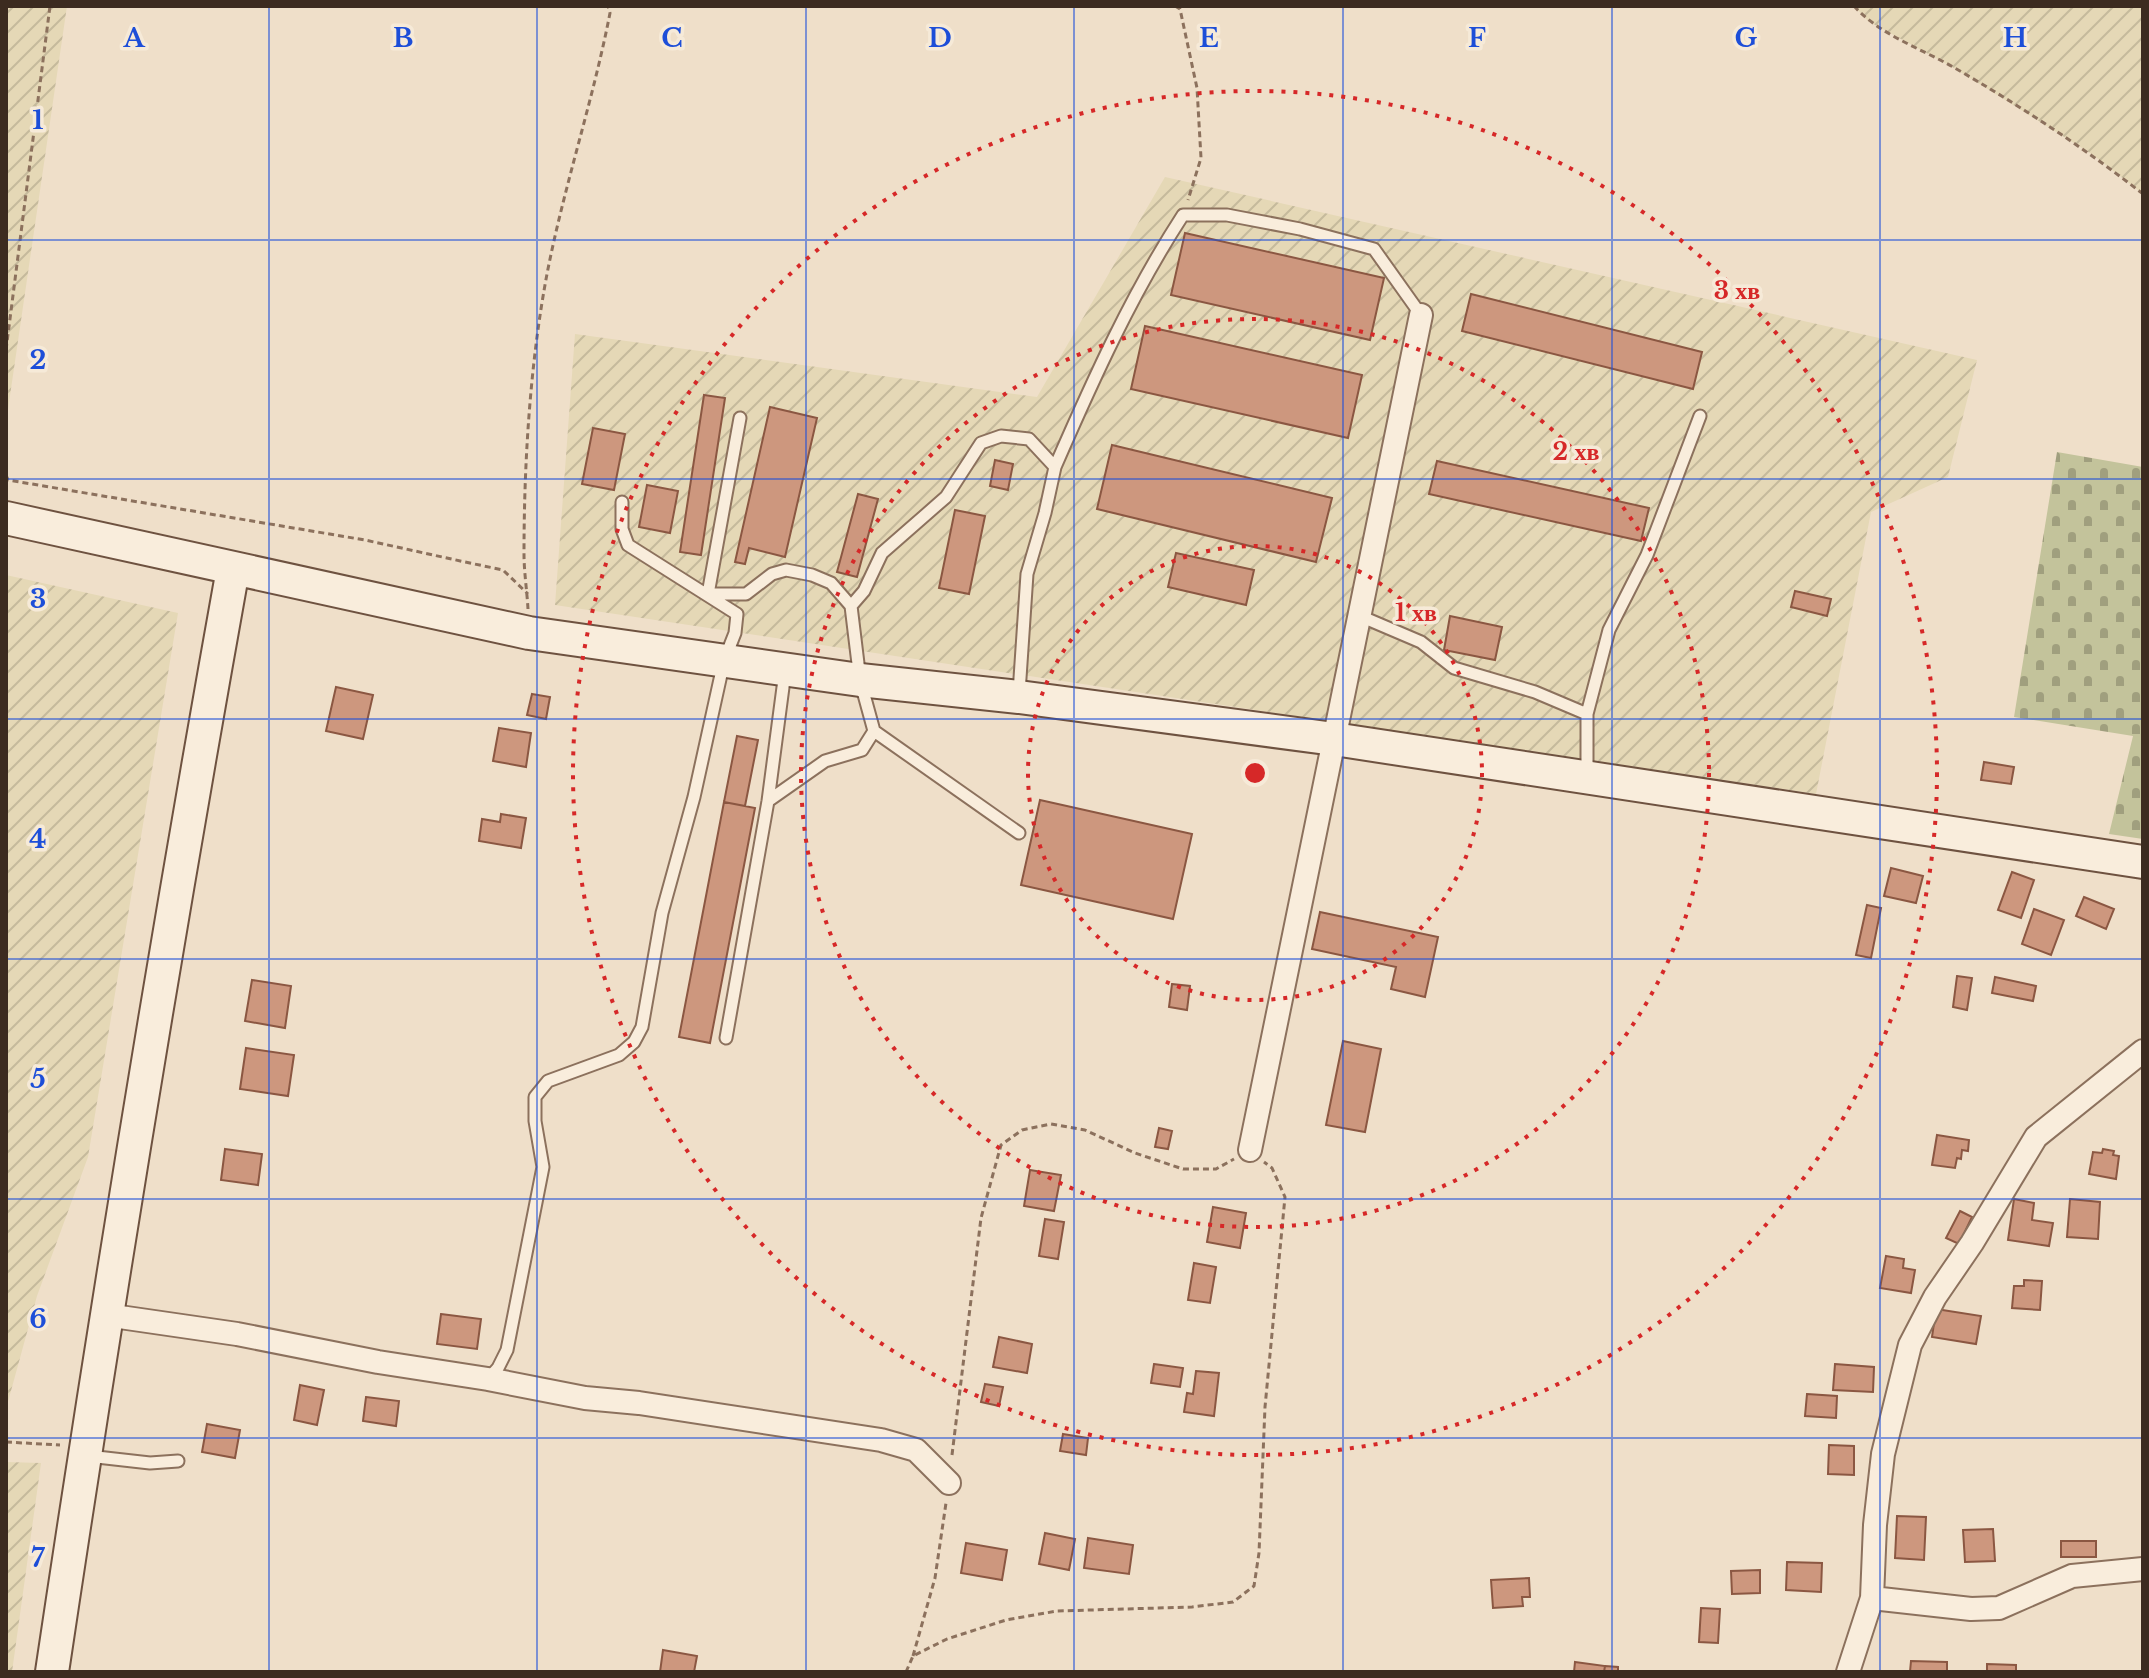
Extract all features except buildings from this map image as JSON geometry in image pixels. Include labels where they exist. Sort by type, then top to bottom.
[{"type":"street","points":[[1250,1150],[1421,315]]},
{"type":"street","points":[[6,518],[529,633],[860,680],[1019,697],[1334,739],[2143,862]]},
{"type":"street","points":[[52,1672],[106,1315],[233,569]]},
{"type":"street","points":[[1848,1672],[1872,1598],[1875,1525],[1883,1454],[1910,1345],[1935,1297],[1972,1243],[2036,1137],[2143,1051]]},
{"type":"street","points":[[106,1315],[237,1334],[585,1398],[639,1403],[881,1440],[916,1450],[949,1483]]},
{"type":"street","points":[[1872,1598],[1971,1609],[1999,1608],[2072,1576],[2143,1569]]},
{"type":"lane","points":[[1019,697],[1027,574],[1055,467],[1108,347],[1183,215],[1227,215],[1300,229],[1374,249],[1421,315]]},
{"type":"lane","points":[[1587,778],[1587,714],[1609,630],[1647,555],[1700,416]]},
{"type":"lane","points":[[708,594],[740,418]]},
{"type":"lane","points":[[851,606],[864,591],[882,553],[946,497],[981,443],[1001,436],[1029,439],[1055,467]]},
{"type":"lane","points":[[488,1379],[507,1350],[543,1167],[535,1121],[535,1097],[548,1081],[619,1055],[634,1042],[642,1027],[662,913],[698,784],[724,661],[735,633],[737,614],[628,545],[622,529],[622,502]]},
{"type":"lane","points":[[708,594],[746,594],[772,574],[786,570],[812,575],[831,583],[851,606],[860,680],[874,731],[1019,833]]},
{"type":"lane","points":[[1360,616],[1421,642],[1454,668],[1535,692],[1587,714]]},
{"type":"lane","points":[[726,1038],[768,801],[785,670]]},
{"type":"lane","points":[[768,801],[825,761],[862,750],[874,731]]},
{"type":"lane","points":[[84,1451],[150,1463],[178,1461]]},
{"type":"path","points":[[6,350],[50,6]]},
{"type":"path","points":[[529,633],[523,557],[531,395],[547,275],[578,141],[598,75],[610,13],[608,6]]},
{"type":"path","points":[[1175,6],[1180,9],[1197,88],[1201,158],[1183,215]]},
{"type":"path","points":[[1854,6],[1868,21],[1954,68],[2093,155],[2143,194]]},
{"type":"path","points":[[6,475],[8,480],[365,540],[503,570],[528,594]]},
{"type":"path","points":[[906,1672],[935,1578],[981,1218],[1001,1145],[1022,1130],[1051,1124],[1085,1130],[1135,1153],[1183,1169],[1216,1169],[1250,1150],[1272,1168],[1285,1197],[1265,1407],[1259,1553],[1254,1586],[1233,1602],[1192,1607],[1057,1611],[1006,1620],[947,1639],[913,1656]]},
{"type":"path","points":[[6,1442],[84,1451]]},
{"type":"shaded area","points":[[6,6],[67,6],[6,423]]},
{"type":"shaded area","points":[[1854,6],[2143,6],[2143,194],[2093,155],[1954,68],[1868,21]]},
{"type":"shaded area","points":[[1165,177],[1977,360],[1948,477],[1871,512],[1816,794],[555,605],[575,334],[1037,397]]},
{"type":"shaded area","points":[[6,575],[178,613],[88,1157],[37,1296],[6,1409]]},
{"type":"shaded area","points":[[6,1462],[41,1463],[12,1672],[6,1672]]},
{"type":"green space","points":[[2057,452],[2143,467],[2143,839],[2109,834],[2133,736],[2014,717]]}]
